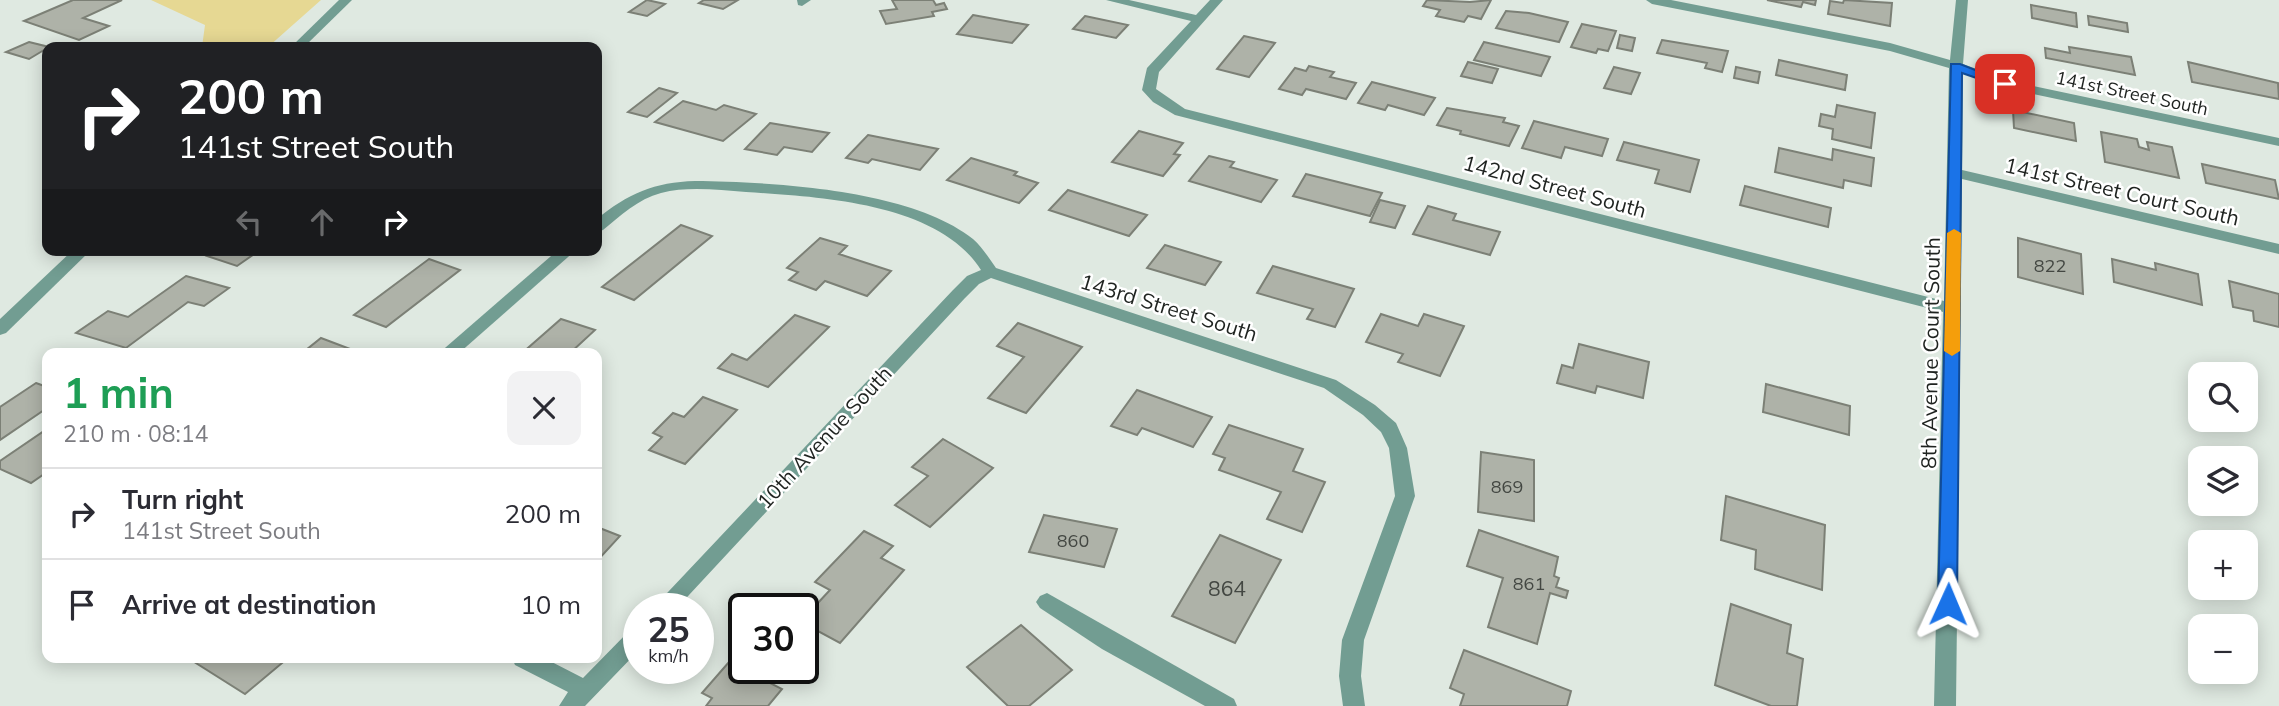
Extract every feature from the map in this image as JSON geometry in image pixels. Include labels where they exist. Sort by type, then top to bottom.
[{"type":"street","points":[[302,42],[346,0]]},
{"type":"street","points":[[1112,0],[1199,19],[1217,0]]},
{"type":"street","name":"141st Street South","points":[[1652,0],[1928,55],[2005,84],[2279,142]]},
{"type":"street","name":"8th Avenue Court South","points":[[1945,706],[1956,67],[1962,0]]},
{"type":"street","name":"142nd Street South","points":[[1199,19],[1152,71],[1147,84],[1152,94],[1171,107],[1247,130],[1952,309]]},
{"type":"street","name":"141st Street Court South","points":[[1955,173],[2279,248]]},
{"type":"street","points":[[602,223],[621,207],[654,190],[713,186],[844,198],[933,223],[965,240],[990,272]]},
{"type":"street","points":[[0,329],[77,256]]},
{"type":"street","points":[[453,348],[561,256]]},
{"type":"street","name":"10th Avenue South","points":[[678,593],[959,294],[973,280],[990,272]]},
{"type":"street","name":"143rd Street South","points":[[990,272],[1330,384],[1369,410],[1389,428],[1398,448],[1405,496],[1400,519],[1353,640],[1350,676],[1354,706]]},
{"type":"street","points":[[1048,602],[1110,642],[1226,706]]},
{"type":"street","points":[[530,663],[578,698],[623,652]]},
{"type":"shaded area","points":[[151,0],[321,0],[274,42],[203,42],[205,25]]},
{"type":"building","points":[[73,0],[122,0],[83,18],[109,26],[79,40],[24,21]]},
{"type":"building","points":[[647,0],[665,4],[647,16],[629,12]]},
{"type":"building","points":[[704,0],[738,0],[723,9],[699,3]]},
{"type":"building","points":[[892,0],[933,0],[936,5],[944,3],[947,9],[932,12],[934,16],[886,24],[880,11],[897,9]]},
{"type":"building","points":[[1427,0],[1491,0],[1481,19],[1468,16],[1464,22],[1436,16],[1440,10],[1423,6]]},
{"type":"building","points":[[1767,0],[1816,0],[1815,5],[1803,2],[1801,7]]},
{"type":"building","points":[[1844,0],[1892,3],[1890,26],[1828,14],[1830,1],[1843,3]]},
{"type":"building","points":[[2031,5],[2076,13],[2077,27],[2032,18]]},
{"type":"building","points":[[1506,11],[1568,22],[1559,42],[1496,28]]},
{"type":"building","points":[[973,15],[1028,25],[1012,43],[957,34]]},
{"type":"building","points":[[1085,16],[1128,25],[1116,38],[1073,29]]},
{"type":"building","points":[[2088,16],[2127,23],[2128,32],[2089,25]]},
{"type":"building","points":[[1582,24],[1616,31],[1608,51],[1598,49],[1596,53],[1571,47]]},
{"type":"building","points":[[1620,35],[1635,38],[1632,51],[1617,48]]},
{"type":"building","points":[[1244,36],[1275,43],[1249,77],[1217,69]]},
{"type":"building","points":[[1662,40],[1728,51],[1722,72],[1705,68],[1707,63],[1657,53]]},
{"type":"building","points":[[29,42],[42,45],[42,51],[29,59],[6,52]]},
{"type":"building","points":[[1484,42],[1550,57],[1541,76],[1474,60]]},
{"type":"building","points":[[2069,47],[2131,57],[2135,75],[2046,58],[2045,48],[2070,53]]},
{"type":"building","points":[[1779,60],[1847,75],[1845,90],[1776,75]]},
{"type":"building","points":[[1468,62],[1498,69],[1492,83],[1461,76]]},
{"type":"building","points":[[2188,62],[2278,83],[2279,99],[2192,82]]},
{"type":"building","points":[[1309,66],[1334,72],[1330,77],[1356,83],[1346,99],[1306,89],[1302,95],[1279,89],[1295,68],[1306,71]]},
{"type":"building","points":[[1614,67],[1640,73],[1631,94],[1604,88]]},
{"type":"building","points":[[1736,67],[1760,72],[1758,83],[1734,78]]},
{"type":"building","points":[[1372,82],[1435,98],[1424,115],[1388,105],[1385,110],[1358,103]]},
{"type":"building","points":[[659,88],[677,93],[647,117],[628,112]]},
{"type":"building","points":[[683,101],[716,110],[724,105],[756,114],[723,141],[655,122]]},
{"type":"building","points":[[1837,105],[1875,113],[1871,148],[1832,139],[1833,129],[1819,126],[1821,114],[1835,117]]},
{"type":"building","points":[[1447,108],[1505,118],[1503,122],[1519,126],[1509,146],[1460,134],[1461,131],[1437,125]]},
{"type":"building","points":[[2013,110],[2074,123],[2076,141],[2014,128]]},
{"type":"building","points":[[1534,121],[1608,139],[1602,156],[1565,147],[1561,158],[1522,148]]},
{"type":"building","points":[[770,123],[829,133],[812,152],[784,147],[777,155],[745,149]]},
{"type":"building","points":[[1139,131],[1183,143],[1174,154],[1180,155],[1163,176],[1112,162]]},
{"type":"building","points":[[2101,132],[2137,139],[2139,147],[2149,150],[2147,142],[2172,147],[2179,178],[2105,162]]},
{"type":"building","points":[[868,135],[938,149],[920,170],[872,159],[868,163],[846,158]]},
{"type":"building","points":[[1624,142],[1699,160],[1690,192],[1655,183],[1659,170],[1617,160]]},
{"type":"building","points":[[1779,148],[1832,160],[1833,149],[1874,158],[1871,186],[1844,180],[1843,188],[1775,172]]},
{"type":"building","points":[[1209,156],[1234,162],[1230,167],[1277,180],[1261,202],[1189,181]]},
{"type":"building","points":[[971,158],[1017,172],[1014,175],[1038,183],[1019,203],[947,180]]},
{"type":"building","points":[[2202,164],[2275,180],[2279,199],[2206,183]]},
{"type":"building","points":[[1306,174],[1382,193],[1370,216],[1293,196]]},
{"type":"building","points":[[1745,186],[1831,208],[1828,227],[1740,205]]},
{"type":"building","points":[[1068,190],[1147,215],[1129,236],[1049,210]]},
{"type":"building","points":[[1380,200],[1405,206],[1395,228],[1370,222]]},
{"type":"building","points":[[1428,206],[1456,214],[1453,220],[1500,232],[1490,255],[1413,234]]},
{"type":"building","points":[[681,225],[712,236],[634,300],[602,287]]},
{"type":"building","points":[[820,238],[847,246],[839,254],[891,271],[867,296],[825,281],[816,290],[789,280],[798,272],[787,268]]},
{"type":"building","points":[[2018,238],[2081,254],[2083,294],[2018,277]]},
{"type":"building","points":[[1165,245],[1221,262],[1205,285],[1147,268]]},
{"type":"building","points":[[207,256],[251,256],[237,266]]},
{"type":"building","points":[[429,259],[460,270],[386,327],[354,315]]},
{"type":"building","points":[[2112,259],[2156,270],[2155,263],[2198,274],[2202,305],[2114,282]]},
{"type":"building","points":[[1273,266],[1354,289],[1335,327],[1307,319],[1313,309],[1257,293]]},
{"type":"building","points":[[186,276],[229,288],[204,306],[188,302],[126,348],[76,333],[108,311],[128,317]]},
{"type":"building","points":[[2229,281],[2279,294],[2279,327],[2254,321],[2253,311],[2233,307]]},
{"type":"building","points":[[1381,314],[1418,326],[1424,314],[1464,326],[1440,376],[1398,362],[1403,354],[1366,342]]},
{"type":"building","points":[[795,315],[829,327],[768,387],[718,368],[732,354],[747,360]]},
{"type":"building","points":[[561,319],[595,330],[576,348],[528,348]]},
{"type":"building","points":[[1018,323],[1082,347],[1026,413],[988,398],[1024,357],[997,346]]},
{"type":"building","points":[[321,338],[347,348],[308,348]]},
{"type":"building","points":[[1579,344],[1649,362],[1643,398],[1597,386],[1595,393],[1557,383],[1562,365],[1573,368]]},
{"type":"building","points":[[36,383],[42,385],[42,411],[0,440],[0,407]]},
{"type":"building","points":[[1766,384],[1850,406],[1849,435],[1763,412]]},
{"type":"building","points":[[1137,390],[1212,417],[1193,447],[1142,428],[1137,435],[1111,426]]},
{"type":"building","points":[[703,397],[737,410],[685,464],[649,450],[662,437],[653,433],[673,413],[684,417]]},
{"type":"building","points":[[1229,425],[1303,449],[1293,471],[1325,482],[1302,532],[1267,519],[1281,492],[1219,470],[1225,458],[1213,454]]},
{"type":"building","points":[[42,432],[42,475],[31,483],[0,469],[0,461]]},
{"type":"building","points":[[943,439],[993,468],[930,527],[895,505],[928,476],[912,467]]},
{"type":"building","points":[[1481,452],[1534,460],[1534,521],[1478,512]]},
{"type":"building","points":[[1726,496],[1825,525],[1822,590],[1755,569],[1756,550],[1721,540]]},
{"type":"building","points":[[1044,515],[1117,529],[1104,567],[1029,552]]},
{"type":"building","points":[[602,529],[620,536],[602,556]]},
{"type":"building","points":[[1479,530],[1558,557],[1554,576],[1559,578],[1556,587],[1568,591],[1566,598],[1550,593],[1537,644],[1488,627],[1503,578],[1467,566]]},
{"type":"building","points":[[864,531],[893,546],[881,558],[904,570],[840,643],[819,632],[819,602],[830,590],[815,582]]},
{"type":"building","points":[[1220,535],[1281,560],[1235,643],[1172,616]]},
{"type":"building","points":[[1731,604],[1791,625],[1787,653],[1803,659],[1797,706],[1771,706],[1715,685]]},
{"type":"building","points":[[1021,625],[1072,670],[1029,706],[1008,706],[967,667]]},
{"type":"building","points":[[1464,650],[1571,691],[1567,706],[1460,706],[1464,694],[1450,688]]},
{"type":"building","points":[[196,663],[282,663],[245,694]]},
{"type":"building","points":[[728,663],[728,684],[772,684],[782,689],[768,706],[706,706],[712,698],[702,693],[710,684],[714,684],[714,679]]},
{"type":"slow traffic","points":[[1952,351],[1954,233]]},
{"type":"route","points":[[1948,604],[1956,67],[2005,84]]}]
